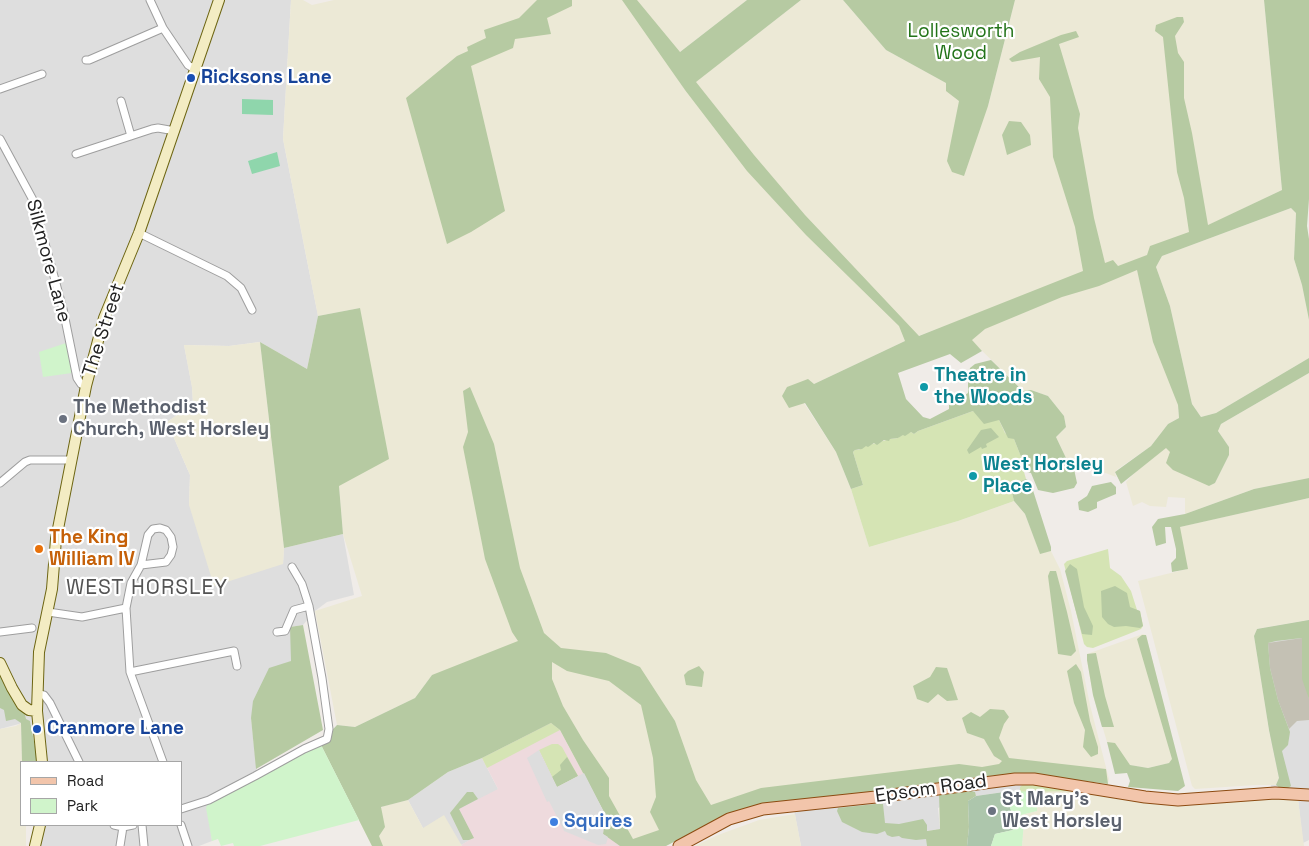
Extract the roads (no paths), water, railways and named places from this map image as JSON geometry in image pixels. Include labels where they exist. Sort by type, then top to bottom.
[{"type":"main road","name":"Epsom Road","points":[[679,846],[729,819],[763,809],[876,798],[1015,778],[1042,780],[1144,798],[1170,800],[1276,793],[1309,795]]},
{"type":"street","points":[[150,0],[163,28],[188,65],[196,70]]},
{"type":"street","name":"The Street","points":[[42,761],[37,711],[39,652],[54,577],[56,539],[86,386],[104,318],[139,233],[219,0]]},
{"type":"street","points":[[86,60],[163,28]]},
{"type":"street","points":[[0,89],[42,74]]},
{"type":"street","points":[[121,101],[131,136]]},
{"type":"street","points":[[76,154],[158,128],[174,131]]},
{"type":"street","name":"Silkmore Lane","points":[[0,139],[33,200],[63,309],[77,378],[81,384],[86,386]]},
{"type":"street","points":[[139,233],[227,276],[241,288],[252,310]]},
{"type":"street","points":[[0,483],[30,460],[70,460]]},
{"type":"street","points":[[141,565],[166,562],[171,555],[173,547],[171,537],[166,530],[160,528],[153,529],[148,535],[141,565],[131,583],[126,608],[130,672],[162,761]]},
{"type":"street","points":[[182,809],[209,800],[304,749],[327,740],[329,729],[309,606],[302,584],[292,567]]},
{"type":"street","points":[[277,632],[285,631],[294,610],[309,606]]},
{"type":"street","points":[[48,612],[82,617],[126,608]]},
{"type":"street","points":[[0,632],[32,628]]},
{"type":"street","points":[[130,672],[234,651],[237,666]]},
{"type":"street","points":[[0,663],[22,705],[29,710],[37,711]]},
{"type":"street","points":[[37,693],[44,695],[50,703],[79,761]]},
{"type":"street","points":[[35,846],[40,826]]},
{"type":"street","points":[[118,826],[128,826]]},
{"type":"street","points":[[142,826],[144,846]]},
{"type":"street","points":[[180,826],[188,846]]},
{"type":"street","points":[[120,846],[123,827]]},
{"type":"place","name":"Ricksons Lane","points":[[191,78]]},
{"type":"place","name":"Theatre in the Woods","points":[[924,387]]},
{"type":"place","name":"The Methodist Church, West Horsley","points":[[63,419]]},
{"type":"place","name":"West Horsley Place","points":[[973,476]]},
{"type":"place","name":"The King William IV","points":[[39,549]]},
{"type":"place","name":"Cranmore Lane","points":[[37,729]]},
{"type":"place","name":"St Mary's West Horsley","points":[[992,811]]},
{"type":"place","name":"Squires","points":[[554,822]]},
{"type":"district","name":"WEST HORSLEY","points":[[147,588]]},
{"type":"park label","name":"Lollesworth Wood","points":[[961,43]]}]
